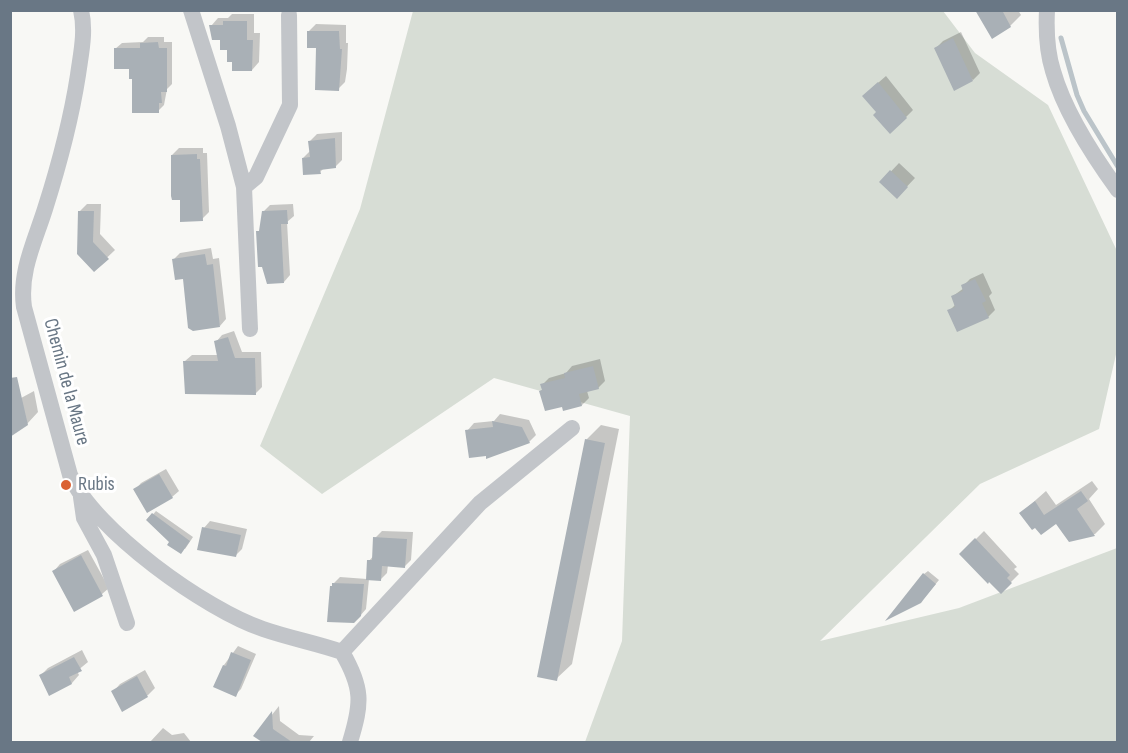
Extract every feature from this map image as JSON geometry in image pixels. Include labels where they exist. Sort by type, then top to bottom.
[{"type":"street","name":"Chemin de la Maure","points":[[81,10],[84,22],[82,50],[70,124],[26,266],[22,290],[24,307],[70,475],[81,496],[102,522],[174,581],[233,617],[263,630],[317,643],[342,652]]},
{"type":"street","points":[[191,10],[228,126],[244,187],[250,329]]},
{"type":"street","points":[[1047,10],[1048,47],[1053,71],[1065,102],[1103,170],[1118,190]]},
{"type":"street","points":[[244,187],[256,177],[290,105],[290,15]]},
{"type":"street","points":[[350,742],[357,721],[359,695],[355,675],[342,652],[480,503],[572,428]]},
{"type":"street","points":[[81,496],[84,518],[104,555],[127,623]]},
{"type":"shaded area","points":[[413,11],[943,11],[975,53],[1048,105],[1117,251],[1117,350],[1099,429],[980,484],[820,641],[959,608],[1117,548],[1117,742],[585,742],[622,641],[630,416],[494,378],[322,494],[260,446],[360,209]]},
{"type":"building","points":[[975,10],[1002,10],[1011,27],[992,39]]},
{"type":"building","points":[[223,21],[247,21],[247,40],[253,40],[252,71],[232,71],[232,62],[227,62],[227,50],[220,50],[220,40],[212,40],[209,25],[223,25]]},
{"type":"building","points":[[307,31],[339,31],[340,49],[342,49],[339,91],[315,90],[316,48],[307,48]]},
{"type":"building","points":[[953,38],[973,81],[954,91],[934,48]]},
{"type":"building","points":[[158,42],[159,48],[167,48],[167,92],[161,92],[162,103],[159,103],[159,113],[132,113],[132,79],[129,79],[129,69],[114,69],[114,48],[140,48],[140,43]]},
{"type":"building","points":[[878,82],[907,118],[890,134],[873,115],[876,112],[862,96]]},
{"type":"building","points":[[335,138],[336,168],[320,170],[321,174],[303,175],[302,158],[310,157],[308,141]]},
{"type":"building","points":[[197,154],[197,159],[200,159],[203,221],[180,222],[180,200],[172,200],[171,196],[171,155]]},
{"type":"building","points":[[890,170],[908,187],[897,199],[879,182]]},
{"type":"building","points":[[287,210],[288,224],[281,224],[284,283],[267,284],[262,267],[258,267],[256,231],[259,231],[262,211]]},
{"type":"building","points":[[78,211],[94,211],[93,242],[109,259],[94,272],[77,254]]},
{"type":"building","points":[[205,254],[207,265],[213,264],[220,327],[193,331],[188,328],[183,279],[175,280],[172,259]]},
{"type":"building","points":[[975,279],[986,301],[982,303],[989,318],[957,332],[947,310],[955,307],[951,296],[963,291],[961,285]]},
{"type":"building","points":[[228,337],[235,358],[255,358],[256,395],[185,394],[183,361],[218,361],[214,341]]},
{"type":"building","points":[[593,366],[599,389],[579,394],[582,406],[563,411],[562,407],[545,411],[539,391],[542,390],[540,384],[565,378],[564,373]]},
{"type":"building","points":[[17,377],[28,425],[10,437],[10,378]]},
{"type":"building","points":[[492,421],[522,427],[530,443],[486,459],[486,456],[469,458],[465,430],[493,427]]},
{"type":"building","points":[[585,439],[605,443],[557,681],[537,677]]},
{"type":"building","points":[[159,474],[173,498],[147,513],[133,489]]},
{"type":"building","points":[[1081,491],[1088,501],[1077,509],[1095,536],[1069,542],[1056,524],[1041,535],[1035,528],[1032,530],[1019,513],[1035,501],[1044,515]]},
{"type":"building","points":[[152,513],[190,541],[181,554],[167,545],[169,542],[146,520]]},
{"type":"building","points":[[202,527],[241,535],[236,557],[197,550]]},
{"type":"building","points":[[373,537],[407,539],[405,568],[382,566],[381,581],[366,580],[367,560],[372,560]]},
{"type":"building","points":[[975,538],[1010,575],[1007,578],[1012,583],[1001,594],[959,554]]},
{"type":"building","points":[[81,555],[103,596],[74,612],[52,571]]},
{"type":"building","points":[[923,573],[936,584],[921,603],[885,621]]},
{"type":"building","points":[[332,583],[364,584],[361,616],[354,623],[327,622]]},
{"type":"building","points":[[231,652],[251,660],[236,697],[213,687],[223,665],[226,666]]},
{"type":"building","points":[[74,657],[82,671],[69,677],[72,684],[49,696],[39,675]]},
{"type":"building","points":[[137,676],[148,697],[122,712],[111,691]]},
{"type":"building","points":[[272,711],[273,729],[292,742],[262,742],[253,736]]},
{"type":"waterway","points":[[1061,38],[1077,95],[1084,111],[1118,167]]},
{"type":"place","name":"Rubis","points":[[66,485]]}]
